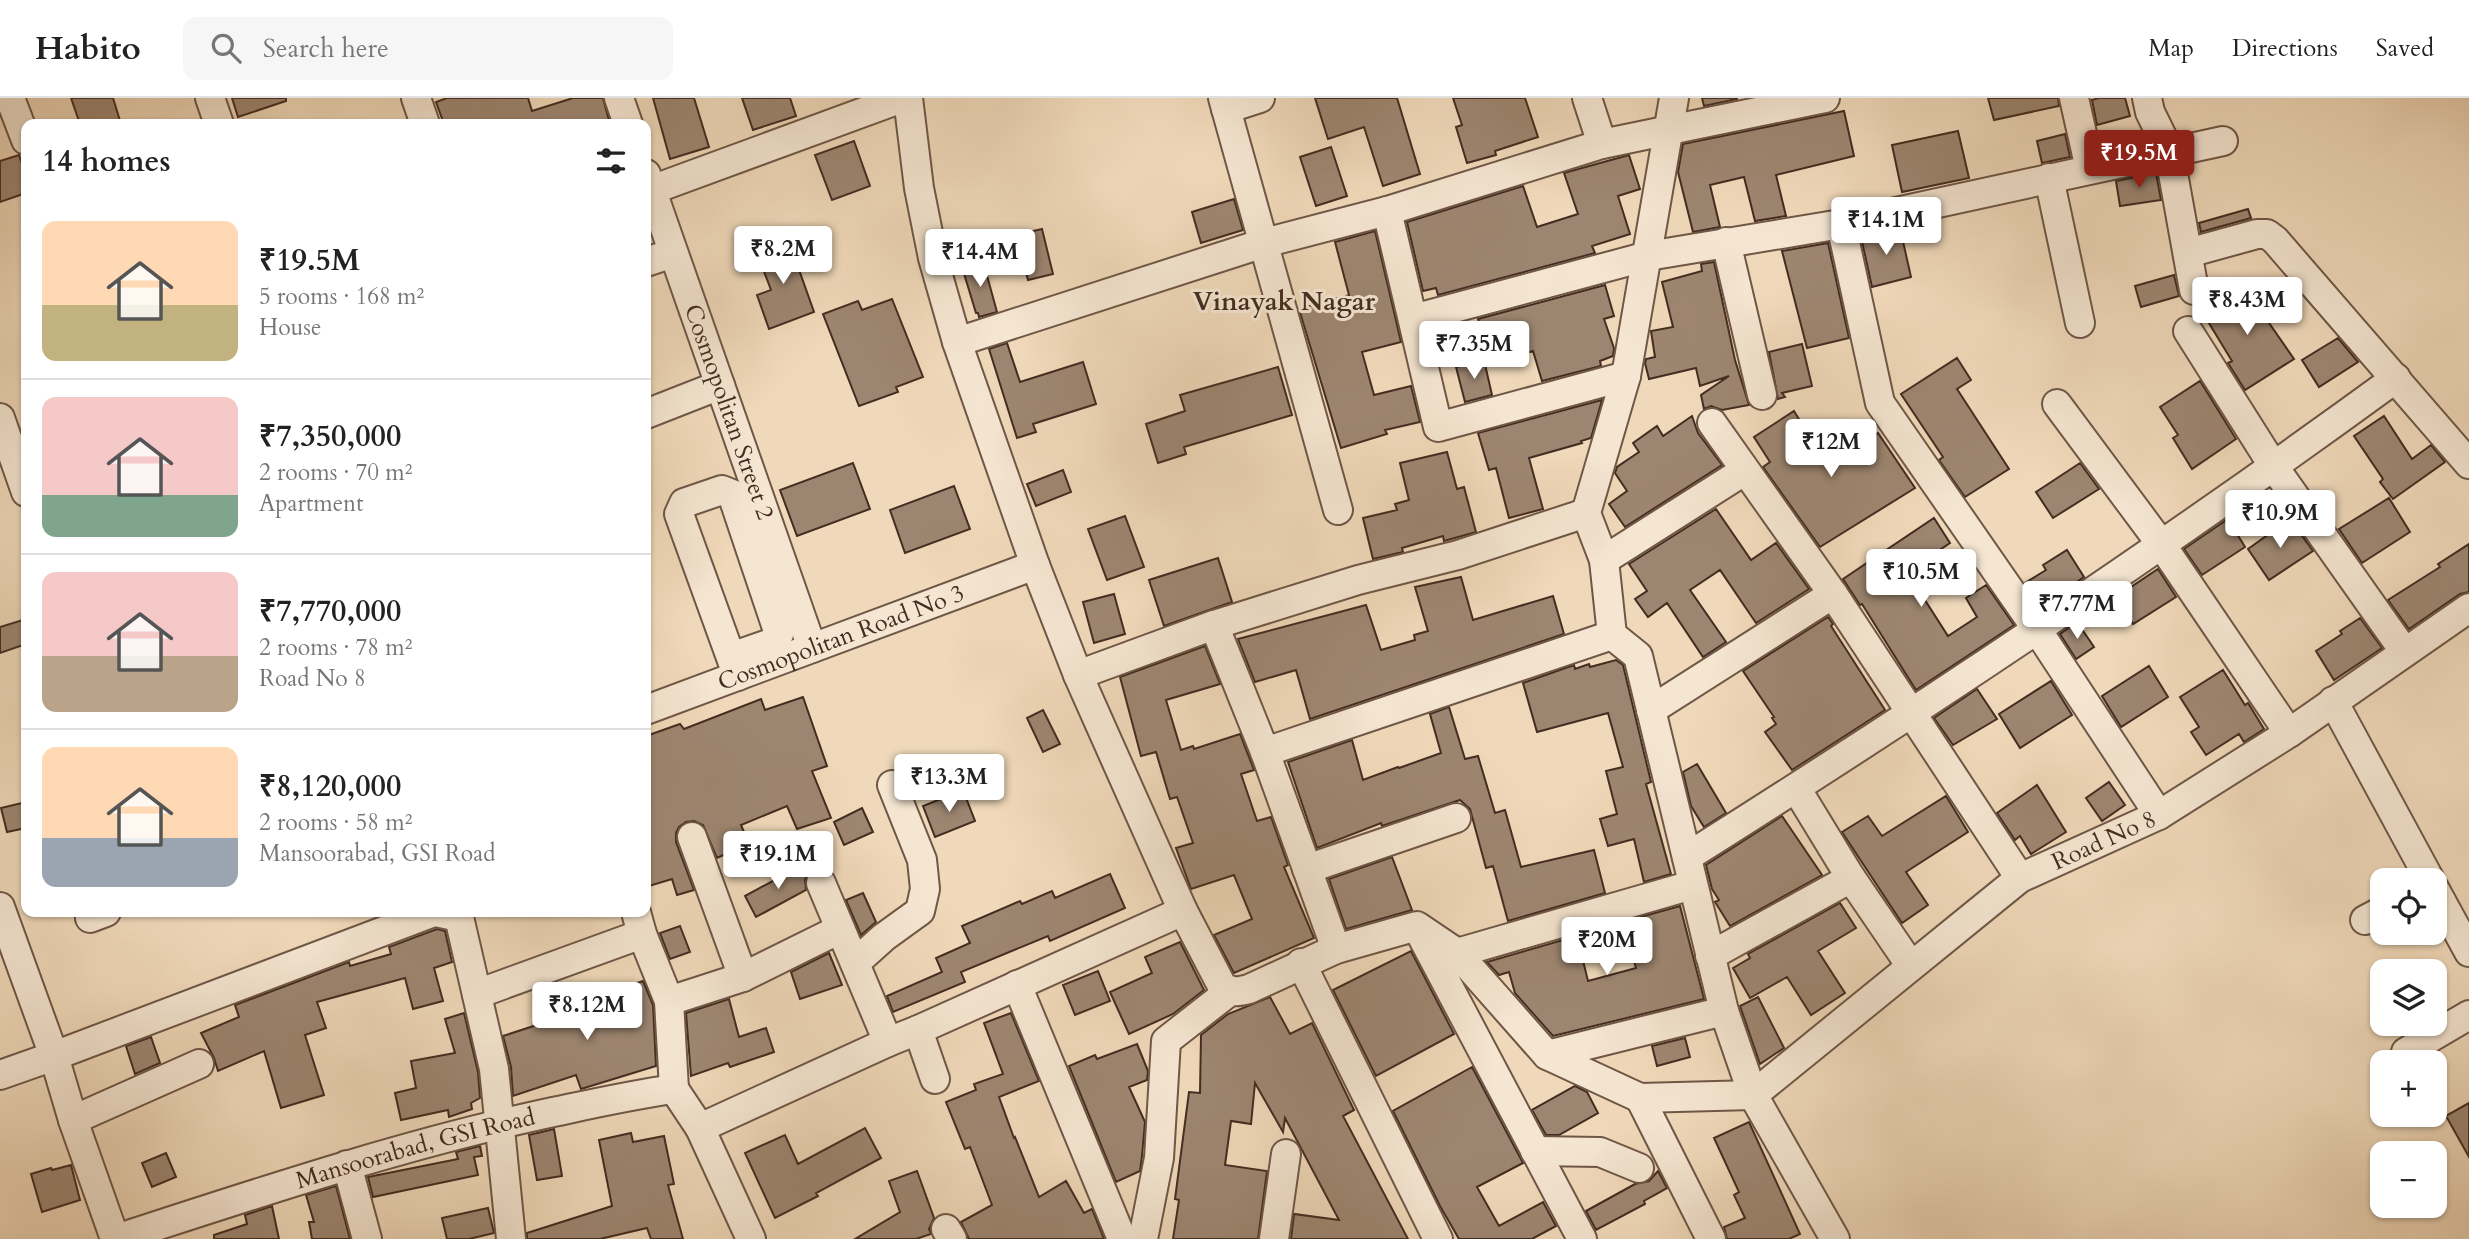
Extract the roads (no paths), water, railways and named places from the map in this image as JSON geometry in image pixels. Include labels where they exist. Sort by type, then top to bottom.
[{"type":"street","points":[[10,98],[21,127]]},
{"type":"street","points":[[210,98],[217,119]]},
{"type":"street","points":[[416,98],[423,119]]},
{"type":"street","points":[[619,98],[626,119]]},
{"type":"street","points":[[651,184],[854,106],[902,98]]},
{"type":"street","points":[[908,98],[919,188],[933,258],[957,342],[1035,565],[1078,675],[1183,911],[1216,978],[1230,991],[1238,992],[1336,949],[1417,926],[1457,953],[1546,1055],[1640,1098],[1754,1095]]},
{"type":"street","points":[[1260,98],[1225,103],[1338,510]]},
{"type":"street","points":[[1587,98],[1602,144]]},
{"type":"street","points":[[1674,98],[1626,376],[1586,513],[1604,560],[1612,635],[1638,656],[1724,1011],[1754,1095],[1829,1237]]},
{"type":"street","points":[[957,342],[1264,243],[1387,211],[1602,144],[1825,98]]},
{"type":"street","points":[[2074,98],[2090,169]]},
{"type":"street","points":[[2147,98],[2150,112],[2169,151],[2194,290]]},
{"type":"street","points":[[1413,319],[1648,256],[1841,224],[2223,141]]},
{"type":"street","points":[[2049,178],[2080,323]]},
{"type":"street","name":"Cosmopolitan Street 2","points":[[651,193],[812,648]]},
{"type":"street","points":[[1387,211],[1438,427],[1626,376]]},
{"type":"street","points":[[1841,224],[1880,403],[2036,628],[2159,816]]},
{"type":"street","points":[[2188,253],[2257,234],[2267,234],[2284,250],[2469,464]]},
{"type":"street","points":[[1726,242],[1762,395]]},
{"type":"street","points":[[651,260],[673,253]]},
{"type":"street","points":[[2188,331],[2274,467],[2404,651]]},
{"type":"street","points":[[1687,857],[1912,712],[2161,544],[2274,467],[2396,378]]},
{"type":"street","points":[[651,412],[720,385]]},
{"type":"street","points":[[2057,404],[2161,544],[2289,733]]},
{"type":"street","points":[[10,421],[21,470]]},
{"type":"street","points":[[1712,423],[1833,594],[2020,878]]},
{"type":"street","points":[[1604,560],[1744,471]]},
{"type":"street","points":[[722,490],[732,494],[779,634],[774,642],[735,667],[680,514],[684,503],[722,490]]},
{"type":"street","points":[[1078,675],[1214,625],[1358,580],[1458,555],[1586,513]]},
{"type":"street","name":"Cosmopolitan Road No 3","points":[[651,708],[735,667],[812,648],[1035,565]]},
{"type":"street","points":[[1651,710],[1833,594]]},
{"type":"street","name":"Road No 8","points":[[1754,1095],[2020,878],[2159,816],[2289,733],[2469,608]]},
{"type":"street","points":[[1214,625],[1265,752],[1336,949]]},
{"type":"street","points":[[1265,752],[1612,635]]},
{"type":"street","points":[[2333,701],[2423,868]]},
{"type":"street","points":[[855,963],[884,937],[920,911],[925,889],[922,860],[892,785]]},
{"type":"street","points":[[1796,788],[1851,878],[1911,966]]},
{"type":"street","points":[[1307,869],[1457,818]]},
{"type":"street","points":[[692,836],[743,977]]},
{"type":"street","points":[[1710,956],[1851,878]]},
{"type":"street","points":[[821,883],[888,1042]]},
{"type":"street","points":[[1457,953],[1692,885]]},
{"type":"street","points":[[0,907],[6,936],[54,1056],[73,1120],[115,1239]]},
{"type":"street","points":[[700,1128],[1183,911]]},
{"type":"street","points":[[2447,911],[2468,948]]},
{"type":"street","points":[[0,1075],[422,917]]},
{"type":"street","points":[[459,917],[494,1069],[511,1239]]},
{"type":"street","points":[[477,994],[639,923],[669,1000],[674,1089],[700,1128],[751,1239]]},
{"type":"street","points":[[1417,926],[1582,1239]]},
{"type":"street","points":[[669,1000],[743,977],[840,929]]},
{"type":"street","points":[[1301,963],[1438,1239]]},
{"type":"street","points":[[1017,985],[1122,1239]]},
{"type":"street","points":[[1143,1239],[1159,1158],[1166,1041],[1230,991]]},
{"type":"street","points":[[1546,1055],[1724,1011]]},
{"type":"street","points":[[2409,1050],[2469,1015]]},
{"type":"street","points":[[918,1030],[935,1079]]},
{"type":"street","points":[[73,1120],[199,1064]]},
{"type":"street","name":"Mansoorabad, GSI Road","points":[[115,1239],[347,1165],[500,1124],[632,1095],[674,1089]]},
{"type":"street","points":[[1640,1098],[1711,1239]]},
{"type":"street","points":[[1535,1151],[1600,1152],[1639,1168]]},
{"type":"street","points":[[1275,1239],[1286,1154]]},
{"type":"street","points":[[347,1165],[367,1239]]},
{"type":"district","name":"Vinayak Nagar","points":[[1284,301]]}]
